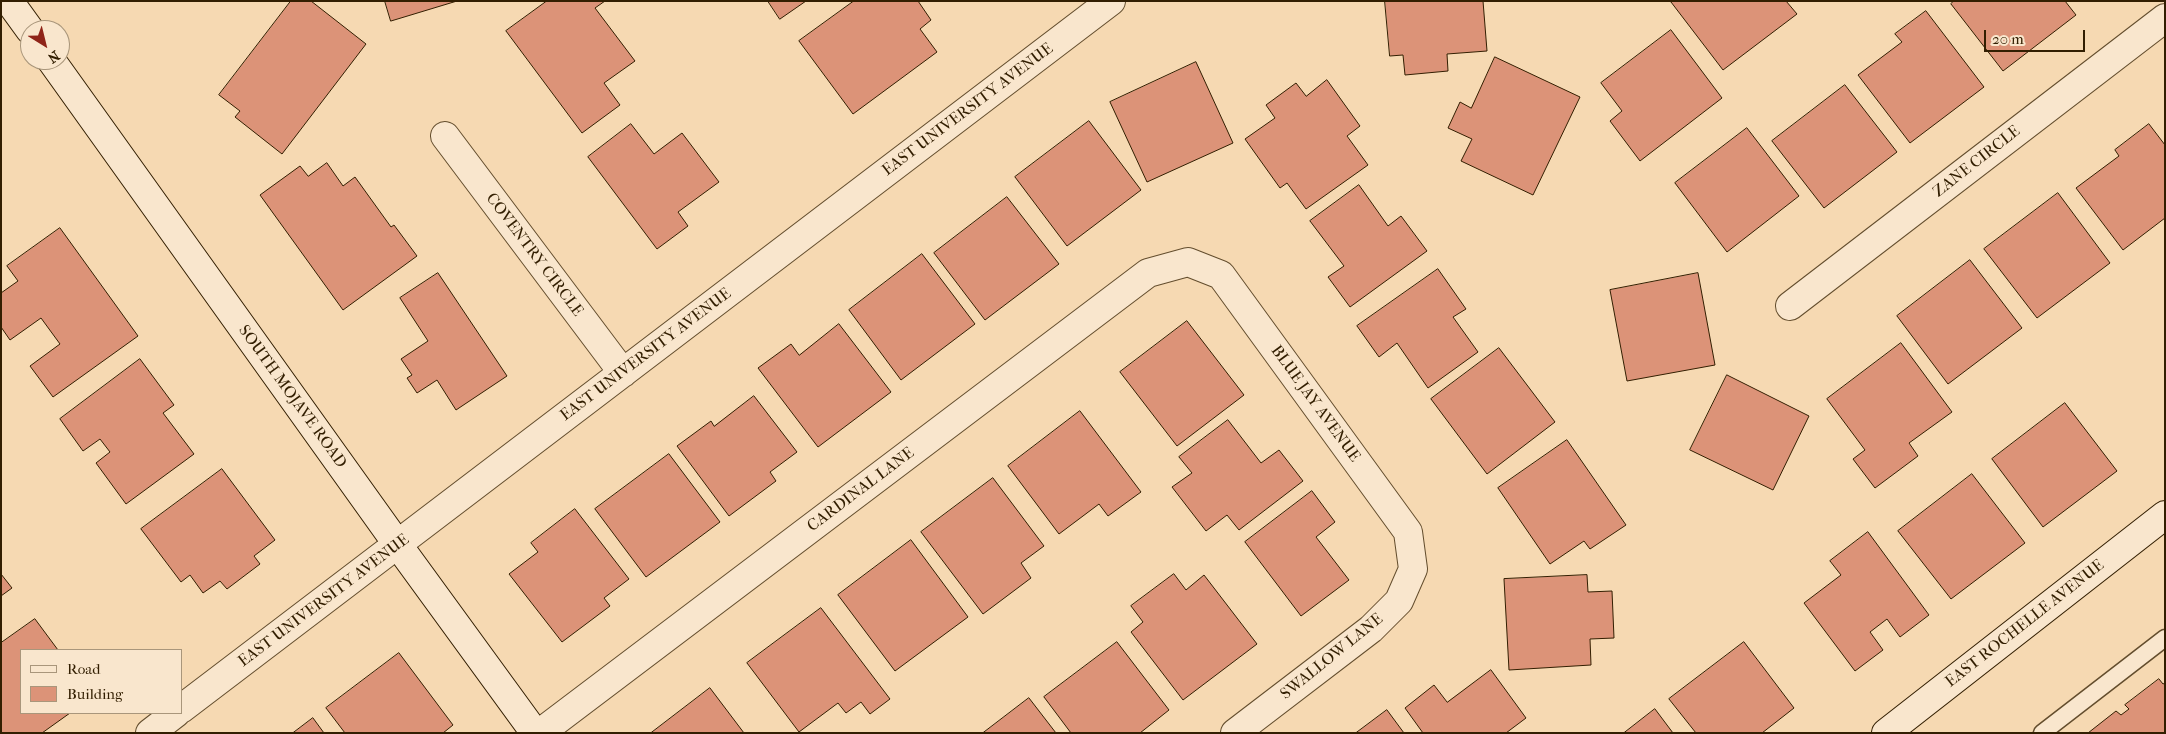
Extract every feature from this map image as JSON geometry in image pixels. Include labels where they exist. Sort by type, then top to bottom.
[{"type":"street","points":[[9,1],[23,20]]},
{"type":"street","name":"EAST UNIVERSITY AVENUE","points":[[182,708],[1111,1]]},
{"type":"street","name":"ZANE CIRCLE","points":[[1790,306],[2165,18]]},
{"type":"street","name":"SOUTH MOJAVE ROAD","points":[[58,70],[535,733]]},
{"type":"street","name":"COVENTRY CIRCLE","points":[[445,136],[623,373]]},
{"type":"street","name":"BLUE JAY AVENUE","points":[[1188,262],[1221,275],[1408,532],[1413,569]]},
{"type":"street","name":"CARDINAL LANE","points":[[540,733],[1148,273],[1188,262]]},
{"type":"street","name":"EAST ROCHELLE AVENUE","points":[[1886,733],[2165,515]]},
{"type":"street","name":"SWALLOW LANE","points":[[1235,733],[1371,629],[1399,600],[1413,569]]},
{"type":"street","points":[[150,733],[175,714]]},
{"type":"lane","points":[[2042,733],[2165,638]]},
{"type":"building","points":[[291,1],[311,1],[366,44],[282,154],[235,117],[240,111],[219,95]]},
{"type":"building","points":[[385,1],[457,1],[391,21]]},
{"type":"building","points":[[547,1],[605,1],[595,8],[635,61],[604,83],[620,105],[582,133],[506,31]]},
{"type":"building","points":[[768,1],[806,1],[780,19]]},
{"type":"building","points":[[854,1],[918,1],[931,20],[920,29],[937,52],[853,114],[799,41]]},
{"type":"building","points":[[1385,1],[1483,1],[1487,51],[1447,54],[1448,71],[1405,75],[1403,55],[1390,56]]},
{"type":"building","points":[[1672,1],[1786,1],[1797,14],[1723,70]]},
{"type":"building","points":[[1954,1],[2065,1],[2076,15],[2003,71],[1951,4]]},
{"type":"building","points":[[1926,11],[1984,87],[1910,143],[1858,75],[1902,42],[1895,34]]},
{"type":"building","points":[[1671,30],[1722,98],[1640,161],[1610,121],[1622,111],[1601,83]]},
{"type":"building","points":[[1495,57],[1580,97],[1533,195],[1461,161],[1472,139],[1448,128],[1460,102],[1471,108]]},
{"type":"building","points":[[1196,62],[1233,143],[1147,182],[1110,102]]},
{"type":"building","points":[[1327,80],[1360,126],[1347,136],[1368,165],[1306,209],[1287,183],[1280,188],[1245,139],[1275,118],[1266,105],[1296,83],[1306,96]]},
{"type":"building","points":[[1845,85],[1897,152],[1824,208],[1772,141]]},
{"type":"building","points":[[1089,121],[1141,190],[1067,246],[1015,177]]},
{"type":"building","points":[[631,124],[654,154],[682,133],[719,182],[678,212],[688,226],[657,249],[588,157]]},
{"type":"building","points":[[2149,124],[2165,145],[2165,218],[2123,250],[2076,188],[2119,156],[2115,150]]},
{"type":"building","points":[[1747,128],[1799,196],[1727,252],[1675,183]]},
{"type":"building","points":[[327,163],[343,186],[355,177],[391,227],[394,225],[417,256],[343,310],[260,195],[300,166],[308,176]]},
{"type":"building","points":[[1359,185],[1388,226],[1401,216],[1427,251],[1350,307],[1328,277],[1344,266],[1310,221]]},
{"type":"building","points":[[2058,193],[2110,263],[2037,318],[1984,249]]},
{"type":"building","points":[[1007,197],[1059,264],[985,320],[934,253]]},
{"type":"building","points":[[60,228],[138,336],[53,397],[30,366],[60,344],[41,318],[10,340],[1,327],[1,293],[18,281],[7,266]]},
{"type":"building","points":[[922,254],[975,324],[901,380],[849,310]]},
{"type":"building","points":[[1970,260],[2022,328],[1948,384],[1897,316]]},
{"type":"building","points":[[1438,269],[1466,309],[1453,317],[1478,352],[1428,388],[1397,343],[1379,357],[1357,326]]},
{"type":"building","points":[[438,273],[507,376],[456,410],[437,380],[417,393],[407,378],[412,375],[401,359],[428,341],[400,298]]},
{"type":"building","points":[[1698,273],[1715,365],[1627,381],[1610,290]]},
{"type":"building","points":[[1187,321],[1244,395],[1177,446],[1120,372]]},
{"type":"building","points":[[839,324],[891,392],[818,447],[758,368],[791,344],[799,355]]},
{"type":"building","points":[[1901,343],[1952,412],[1909,443],[1918,456],[1875,488],[1853,459],[1865,450],[1827,399]]},
{"type":"building","points":[[1499,348],[1555,422],[1487,474],[1431,399]]},
{"type":"building","points":[[140,359],[174,405],[163,413],[194,454],[126,504],[96,463],[110,452],[100,439],[83,451],[60,419]]},
{"type":"building","points":[[1727,375],[1809,416],[1773,490],[1690,450]]},
{"type":"building","points":[[754,396],[797,452],[770,472],[776,481],[729,516],[677,446],[711,421],[714,426]]},
{"type":"building","points":[[2065,403],[2117,471],[2043,527],[1992,459]]},
{"type":"building","points":[[1080,411],[1141,492],[1108,516],[1099,504],[1059,534],[1008,466]]},
{"type":"building","points":[[1228,420],[1261,463],[1279,450],[1303,481],[1239,530],[1227,515],[1206,531],[1172,487],[1192,473],[1179,457]]},
{"type":"building","points":[[1567,440],[1626,525],[1590,549],[1584,541],[1550,564],[1498,488]]},
{"type":"building","points":[[669,454],[720,522],[646,577],[595,509]]},
{"type":"building","points":[[222,469],[275,540],[254,556],[260,564],[227,589],[220,581],[203,593],[190,575],[181,582],[141,529]]},
{"type":"building","points":[[1972,474],[2025,543],[1951,599],[1898,531]]},
{"type":"building","points":[[993,478],[1044,546],[1021,563],[1031,578],[983,614],[921,532]]},
{"type":"building","points":[[1312,491],[1335,522],[1316,537],[1349,580],[1301,616],[1245,542]]},
{"type":"building","points":[[575,509],[629,579],[604,598],[610,606],[562,642],[509,574],[538,552],[531,543]]},
{"type":"building","points":[[1868,532],[1929,615],[1900,637],[1887,619],[1870,632],[1883,650],[1855,671],[1804,603],[1841,575],[1830,561]]},
{"type":"building","points":[[911,540],[968,617],[895,671],[838,595]]},
{"type":"building","points":[[1,574],[12,588],[1,596]]},
{"type":"building","points":[[1174,574],[1186,590],[1204,575],[1257,644],[1183,700],[1131,632],[1143,622],[1131,606]]},
{"type":"building","points":[[1587,575],[1588,592],[1612,591],[1614,638],[1590,639],[1591,665],[1509,670],[1504,579]]},
{"type":"building","points":[[821,608],[890,699],[870,714],[861,702],[846,713],[838,703],[799,732],[747,663]]},
{"type":"building","points":[[35,619],[57,649],[20,649],[20,714],[69,714],[42,733],[1,733],[1,643]]},
{"type":"building","points":[[1117,642],[1169,710],[1140,733],[1071,733],[1044,697]]},
{"type":"building","points":[[1744,642],[1794,708],[1762,733],[1696,733],[1669,699]]},
{"type":"building","points":[[399,653],[453,725],[443,733],[345,733],[326,708]]},
{"type":"building","points":[[1491,670],[1526,718],[1506,733],[1423,733],[1405,708],[1434,685],[1447,702]]},
{"type":"building","points":[[2159,679],[2163,684],[2165,683],[2165,733],[2088,733],[2116,711],[2121,715],[2129,709],[2125,705]]},
{"type":"building","points":[[710,688],[744,733],[651,733]]},
{"type":"building","points":[[1029,698],[1056,733],[983,733]]},
{"type":"building","points":[[1655,709],[1673,733],[1624,733]]},
{"type":"building","points":[[1387,710],[1404,733],[1356,733]]},
{"type":"building","points":[[313,718],[324,733],[293,733]]}]
